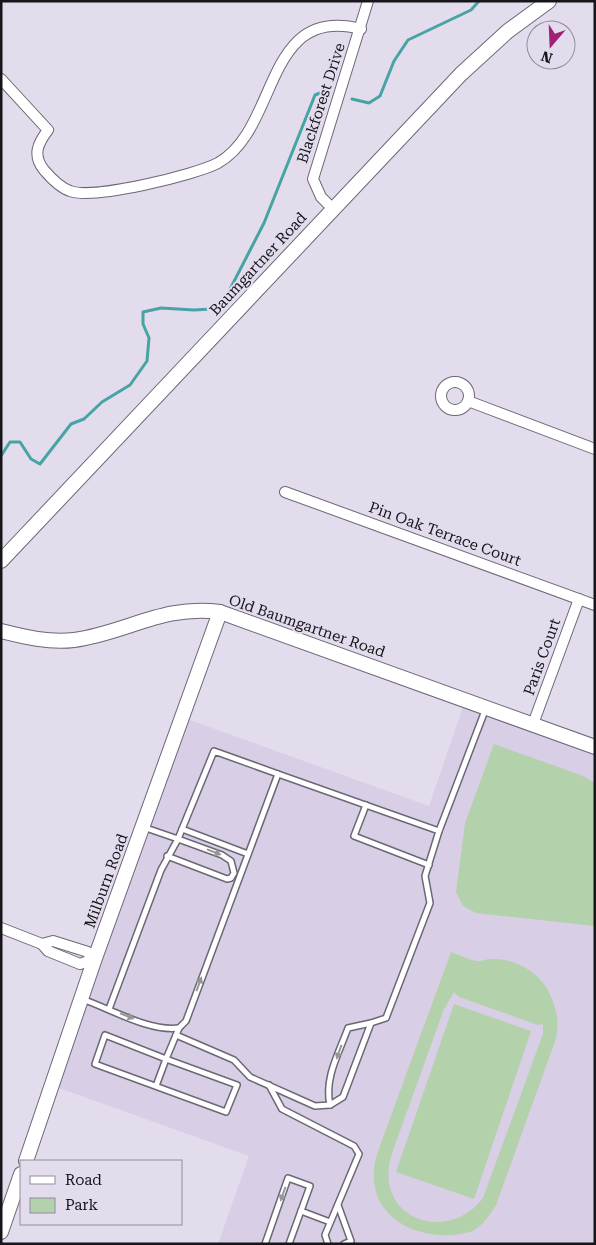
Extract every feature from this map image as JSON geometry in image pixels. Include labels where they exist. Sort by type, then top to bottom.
[{"type":"street","name":"Blackforest Drive","points":[[333,208],[320,197],[313,179],[361,29],[368,1]]},
{"type":"street","name":"Baumgartner Road","points":[[1,561],[461,74],[508,31],[549,1]]},
{"type":"street","points":[[1,79],[48,130],[37,148],[38,161],[44,170],[71,192],[82,194],[197,172],[220,161],[242,139],[285,56],[298,39],[309,31],[322,26],[346,25],[361,29]]},
{"type":"street","points":[[468,401],[595,448]]},
{"type":"street","name":"Pin Oak Terrace Court","points":[[285,492],[595,605]]},
{"type":"street","name":"Paris Court","points":[[533,724],[579,599]]},
{"type":"street","name":"Old Baumgartner Road","points":[[7,632],[46,640],[75,640],[187,610],[220,612],[595,747]]},
{"type":"street","name":"Milburn Road","points":[[26,1160],[92,961],[143,827],[220,612]]},
{"type":"street","points":[[1,621],[7,632]]},
{"type":"street","points":[[1,928],[42,944],[53,940],[88,952],[92,961]]},
{"type":"street","points":[[1,1232],[20,1177]]},
{"type":"lane","points":[[330,1105],[327,1091],[348,1028],[371,1024],[386,1018],[430,903],[425,876],[439,830],[486,708]]},
{"type":"lane","points":[[109,1009],[168,856],[178,839],[214,751],[439,830]]},
{"type":"lane","points":[[156,1086],[179,1028],[186,1021],[278,774]]},
{"type":"lane","points":[[366,805],[354,836],[428,865]]},
{"type":"lane","points":[[143,827],[222,855],[231,860],[234,873],[231,878],[221,877],[168,856]]},
{"type":"lane","points":[[182,829],[248,854]]},
{"type":"lane","points":[[81,999],[154,1026],[167,1029],[179,1028]]},
{"type":"lane","points":[[176,1035],[234,1060],[250,1077],[315,1106],[330,1105],[343,1098],[371,1024]]},
{"type":"lane","points":[[105,1035],[166,1058],[237,1085],[226,1112],[95,1064],[105,1035]]},
{"type":"lane","points":[[269,1085],[282,1108],[354,1146],[359,1154],[325,1235],[328,1244]]},
{"type":"lane","points":[[265,1244],[288,1178],[310,1186],[289,1244]]},
{"type":"lane","points":[[338,1204],[351,1241],[344,1244]]},
{"type":"lane","points":[[301,1211],[330,1222]]},
{"type":"shaded area","points":[[464,704],[595,753],[595,1244],[218,1244],[249,1156],[56,1087],[187,719],[429,806]]},
{"type":"green space","points":[[494,744],[583,776],[595,783],[595,926],[476,913],[463,906],[456,892],[465,823]]},
{"type":"green space","points":[[451,952],[476,961],[501,959],[530,970],[544,984],[555,1008],[558,1024],[556,1035],[496,1205],[483,1223],[473,1231],[456,1235],[439,1235],[422,1232],[406,1226],[392,1217],[382,1205],[376,1190],[374,1168],[381,1143]],"holes":[[[454,992],[459,997],[538,1025],[543,1024],[543,1034],[483,1198],[468,1212],[451,1220],[433,1222],[416,1218],[402,1209],[392,1194],[388,1176],[392,1153],[444,1009]]]},
{"type":"green space","points":[[454,1004],[531,1031],[474,1199],[396,1172]]},
{"type":"waterway","points":[[352,99],[369,103],[380,96],[394,61],[408,40],[471,10],[479,1]]},
{"type":"waterway","points":[[1,456],[10,442],[20,442],[31,459],[40,464],[71,424],[84,419],[102,402],[130,385],[147,361],[149,338],[143,324],[143,312],[161,308],[211,309],[225,299],[264,223],[315,95],[325,91]]}]
